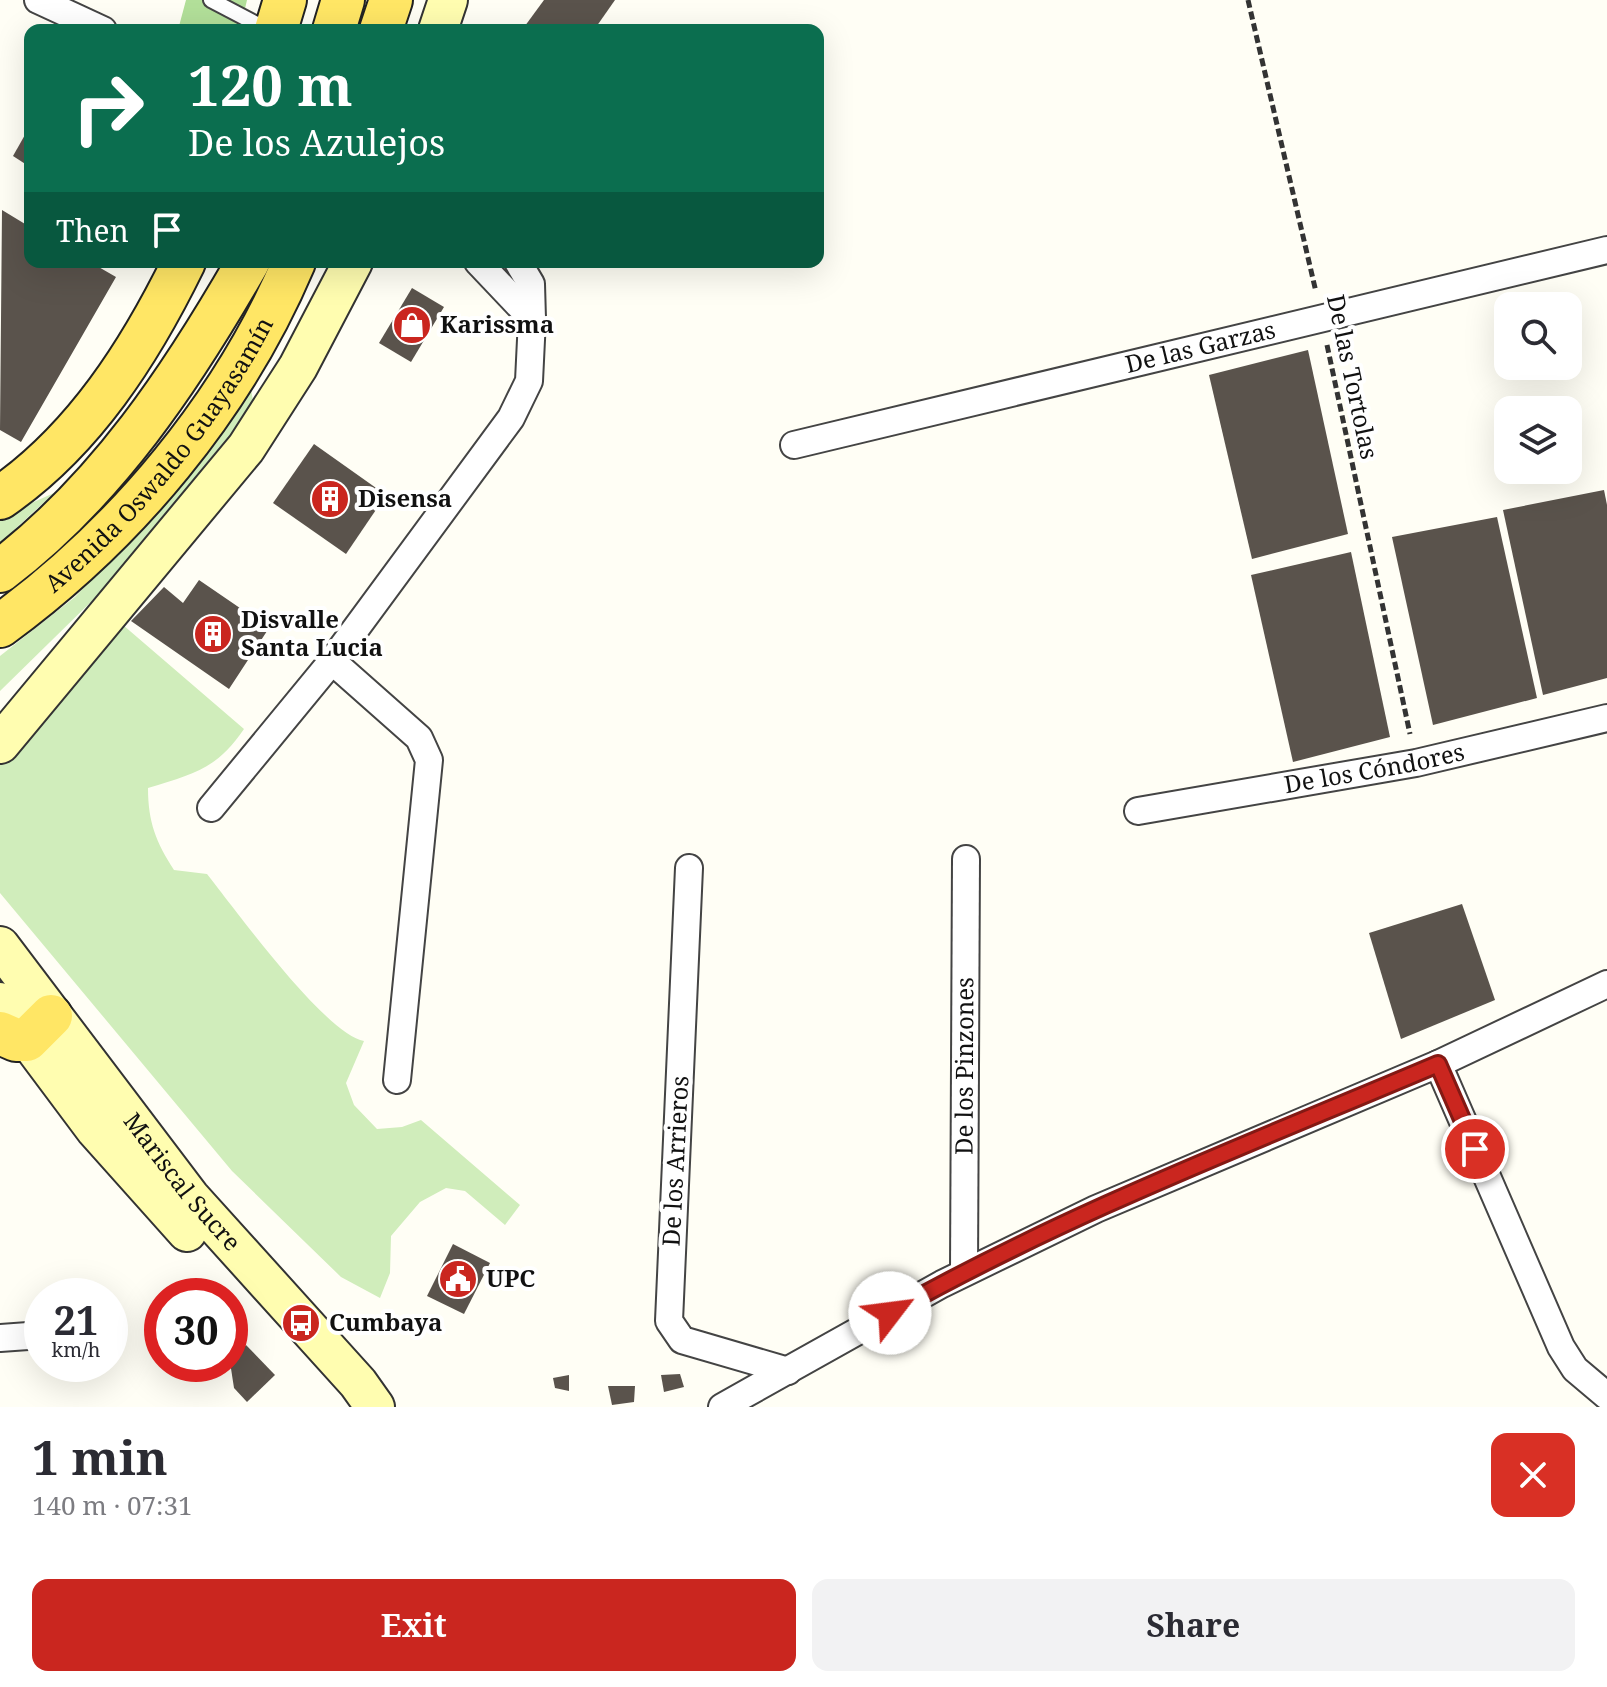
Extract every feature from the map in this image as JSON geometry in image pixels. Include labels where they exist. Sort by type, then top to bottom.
[{"type":"main road","points":[[278,24],[285,0]]},
{"type":"main road","points":[[336,24],[343,0]]},
{"type":"main road","points":[[383,24],[391,0]]},
{"type":"main road","points":[[0,498],[37,468],[84,421],[149,331],[181,268]]},
{"type":"main road","name":"Avenida Oswaldo Guayasamín","points":[[0,571],[73,506],[152,416],[206,336],[245,268]]},
{"type":"main road","name":"Avenida Oswaldo Guayasamín","points":[[0,626],[44,594],[116,527],[176,456],[238,371],[291,268]]},
{"type":"street","points":[[38,0],[90,24]]},
{"type":"street","points":[[440,24],[448,0]]},
{"type":"street","name":"De las Garzas","points":[[794,445],[1607,250]]},
{"type":"street","points":[[0,744],[246,448],[298,367],[350,268]]},
{"type":"street","points":[[484,268],[532,319]]},
{"type":"street","points":[[211,808],[332,661],[511,418],[529,381],[531,284],[522,268]]},
{"type":"street","points":[[332,661],[419,738],[429,760],[397,1080]]},
{"type":"street","name":"De los Cóndores","points":[[1138,811],[1416,763],[1607,718]]},
{"type":"street","name":"De los Pinzones","points":[[964,1272],[966,859]]},
{"type":"street","name":"De los Arrieros","points":[[689,868],[669,1321],[682,1340],[788,1371]]},
{"type":"street","name":"Mariscal Sucre","points":[[0,946],[26,1030],[95,1129],[210,1258],[358,1407]]},
{"type":"street","points":[[722,1407],[964,1272],[1096,1209],[1438,1064],[1607,984]]},
{"type":"street","name":"Mariscal Sucre","points":[[0,1002],[190,1197],[358,1383],[375,1407]]},
{"type":"street","points":[[1438,1064],[1561,1347],[1601,1385]]},
{"type":"street","points":[[0,1338],[24,1336]]},
{"type":"lane","points":[[211,0],[257,24]]},
{"type":"path","name":"De las Tortolas","points":[[1248,0],[1322,319],[1416,763]]},
{"type":"green space","points":[[186,0],[247,0],[241,24],[180,24]]},
{"type":"green space","points":[[250,384],[254,406],[100,593],[0,691],[0,656],[75,597],[155,511]]},
{"type":"green space","points":[[54,493],[0,543],[0,517]]},
{"type":"green space","points":[[123,625],[244,729],[224,754],[202,769],[148,788],[154,831],[174,870],[207,874],[305,994],[347,1033],[364,1041],[346,1083],[354,1105],[377,1129],[402,1127],[421,1120],[520,1205],[505,1225],[465,1191],[446,1188],[420,1202],[391,1236],[390,1273],[380,1298],[341,1277],[232,1171],[0,893],[0,756]]},
{"type":"building","points":[[544,0],[615,0],[598,24],[526,24]]},
{"type":"building","points":[[24,137],[24,163],[13,156]]},
{"type":"building","points":[[2,210],[24,223],[24,268],[100,268],[116,277],[21,442],[0,430]]},
{"type":"building","name":"Karissma","points":[[412,288],[444,307],[411,362],[379,343]]},
{"type":"building","points":[[1308,350],[1348,534],[1252,559],[1209,375]]},
{"type":"building","name":"Disensa","points":[[314,444],[386,495],[346,554],[273,503]]},
{"type":"building","points":[[1604,490],[1607,505],[1607,678],[1543,695],[1503,510]]},
{"type":"building","points":[[1497,517],[1537,698],[1433,725],[1392,537]]},
{"type":"building","points":[[1351,552],[1390,737],[1293,762],[1251,575]]},
{"type":"building","name":"Disvalle Santa Lucia","points":[[199,580],[269,628],[229,689],[131,621],[164,587],[183,603]]},
{"type":"building","points":[[1462,904],[1495,1000],[1401,1039],[1369,933]]},
{"type":"building","name":"UPC","points":[[453,1244],[490,1263],[464,1314],[427,1296]]},
{"type":"building","points":[[248,1347],[275,1375],[247,1402],[234,1388],[233,1382],[248,1382]]},
{"type":"building","points":[[680,1374],[684,1387],[664,1392],[661,1375]]},
{"type":"building","points":[[569,1375],[569,1391],[555,1388],[553,1378]]},
{"type":"building","points":[[608,1386],[635,1386],[634,1402],[612,1405]]},
{"type":"place","name":"Karissma","points":[[412,325]]},
{"type":"place","name":"Disensa","points":[[330,499]]},
{"type":"place","name":"Disvalle Santa Lucia","points":[[213,634]]},
{"type":"place","name":"UPC","points":[[458,1279]]},
{"type":"place","name":"Cumbaya","points":[[301,1323]]},
{"type":"route","points":[[890,1313],[964,1272],[1096,1209],[1438,1064],[1475,1149]]}]
